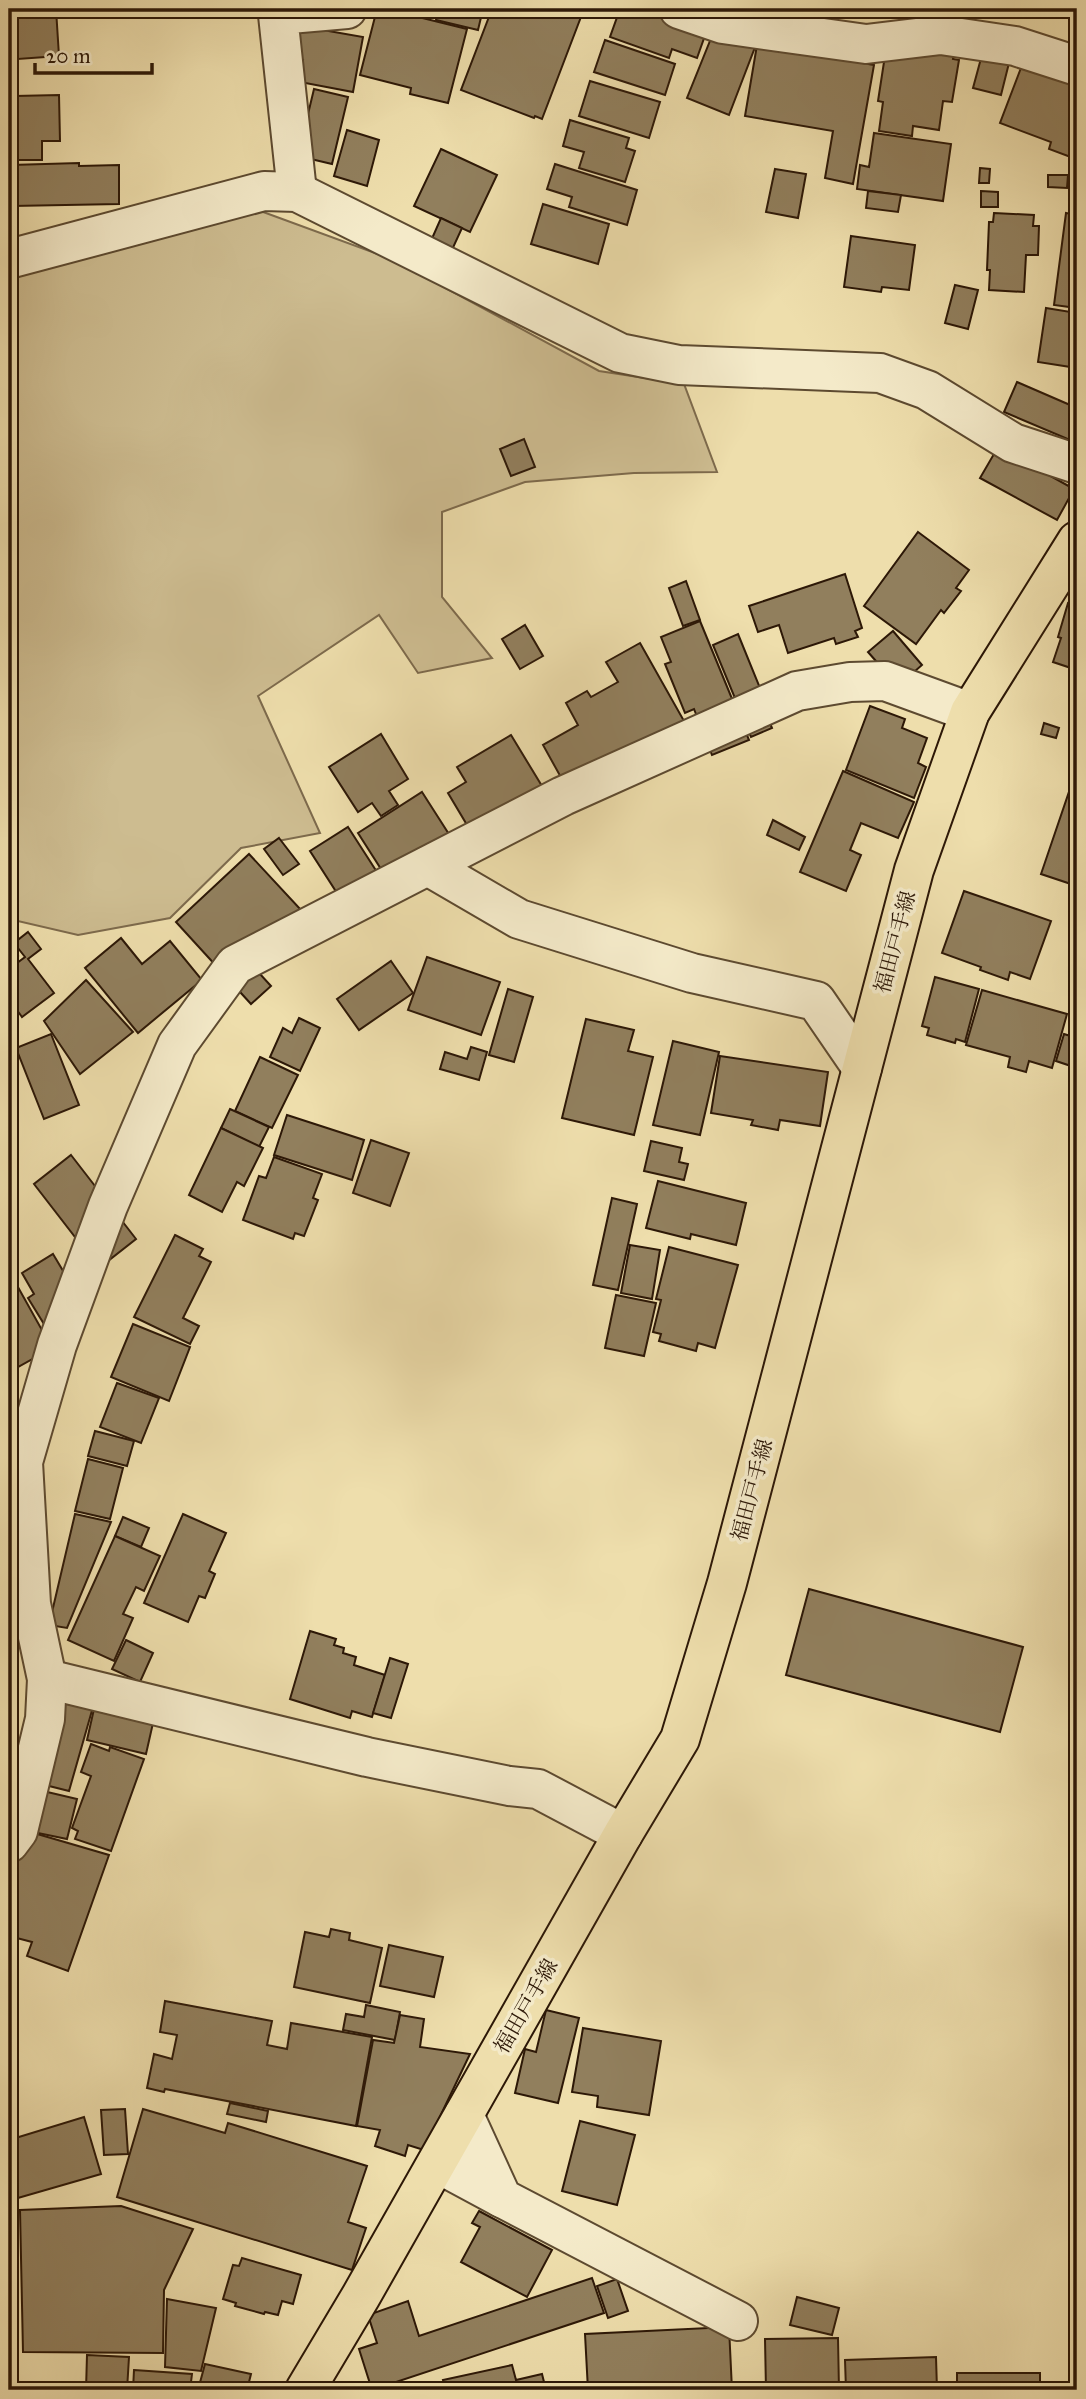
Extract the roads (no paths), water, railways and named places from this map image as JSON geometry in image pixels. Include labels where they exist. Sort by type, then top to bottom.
[{"type":"main road","name":"福田戸手線","points":[[305,2390],[623,1833],[680,1739],[727,1583],[914,870],[970,712],[1077,541]]},
{"type":"street","points":[[298,192],[278,15],[347,9]]},
{"type":"street","points":[[679,9],[723,24],[866,44],[941,35],[1015,46],[1077,66]]},
{"type":"street","points":[[9,259],[264,191],[298,192],[620,353],[679,365],[880,373],[927,390],[1013,443],[1077,464]]},
{"type":"street","points":[[9,1843],[18,1831],[45,1720],[47,1679],[31,1604],[23,1462],[57,1345],[108,1206],[177,1045],[235,965],[563,796],[797,691],[850,682],[885,681],[970,712]]},
{"type":"street","points":[[428,866],[519,919],[692,973],[816,1001],[862,1069]]},
{"type":"street","points":[[47,1679],[367,1757],[509,1786],[538,1789],[623,1833]]},
{"type":"street","points":[[464,2115],[502,2198]]},
{"type":"street","points":[[437,2163],[737,2321]]}]
